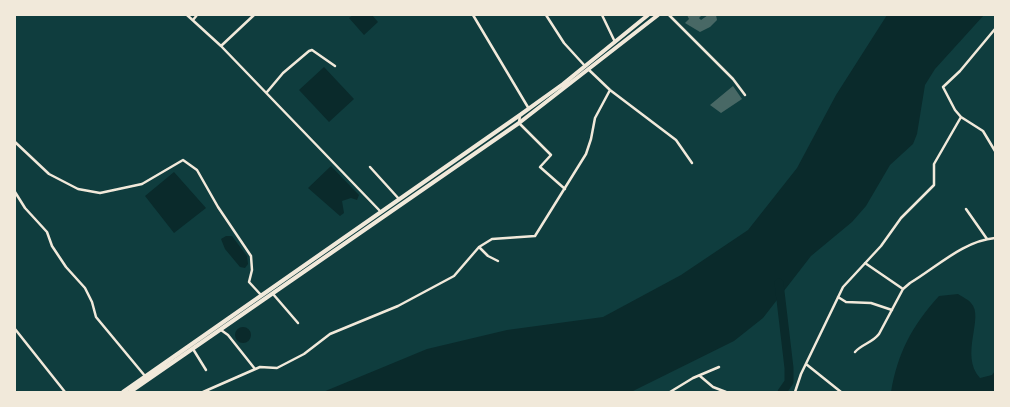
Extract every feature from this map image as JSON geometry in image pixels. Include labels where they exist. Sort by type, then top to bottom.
[{"type":"main road","points":[[130,392],[561,93],[586,67],[648,15]]},
{"type":"main road","points":[[123,392],[382,213],[658,15]]},
{"type":"street","points":[[188,15],[267,92],[382,213]]},
{"type":"street","points":[[193,20],[197,15]]},
{"type":"street","points":[[221,46],[254,15]]},
{"type":"street","points":[[473,15],[528,109]]},
{"type":"street","points":[[546,15],[564,43],[586,67],[610,90],[676,140],[692,163]]},
{"type":"street","points":[[602,15],[615,42]]},
{"type":"street","points":[[669,15],[733,79],[745,95]]},
{"type":"street","points":[[995,29],[993,34],[960,71],[942,87],[955,110],[961,117],[983,131],[995,151]]},
{"type":"street","points":[[267,92],[283,73],[309,51],[312,50],[335,66]]},
{"type":"street","points":[[202,392],[260,367],[276,368],[304,354],[330,334],[398,306],[454,276],[479,248],[492,239],[535,236],[586,154],[592,139],[595,118],[610,90]]},
{"type":"street","points":[[520,115],[519,123],[551,155],[540,167],[565,189]]},
{"type":"street","points":[[795,392],[806,364],[844,287],[902,218],[934,185],[934,164],[961,117]]},
{"type":"street","points":[[15,142],[49,174],[78,189],[100,193],[142,184],[183,160],[197,170],[218,207],[252,256],[252,270],[249,282],[262,296]]},
{"type":"street","points":[[370,167],[388,184],[400,200]]},
{"type":"street","points":[[15,192],[25,208],[47,232],[52,246],[66,267],[84,288],[92,302],[96,317],[145,376]]},
{"type":"street","points":[[966,209],[987,239]]},
{"type":"street","points":[[855,352],[863,344],[874,340],[903,289],[960,249],[995,238]]},
{"type":"street","points":[[479,248],[488,256],[498,260]]},
{"type":"street","points":[[865,263],[903,289]]},
{"type":"street","points":[[272,294],[298,323]]},
{"type":"street","points":[[838,297],[846,302],[871,304],[892,310]]},
{"type":"street","points":[[15,329],[65,392]]},
{"type":"street","points":[[221,330],[228,335],[255,369]]},
{"type":"street","points":[[193,349],[206,370]]},
{"type":"street","points":[[806,364],[842,392]]},
{"type":"street","points":[[670,392],[720,367]]},
{"type":"street","points":[[700,376],[713,387],[726,392]]},
{"type":"water","points":[[353,15],[372,15],[378,22],[364,35],[349,18]]},
{"type":"water","points":[[887,15],[984,15],[935,69],[925,85],[917,134],[913,144],[890,165],[866,206],[852,222],[811,256],[763,318],[734,341],[631,392],[323,392],[427,349],[507,330],[603,317],[681,275],[748,230],[797,168],[836,95]]},
{"type":"water","points":[[324,67],[354,99],[329,122],[299,90]]},
{"type":"water","points":[[331,166],[359,195],[357,200],[351,198],[342,201],[344,213],[340,216],[308,188]]},
{"type":"water","points":[[174,172],[206,208],[174,233],[145,196]]},
{"type":"water","points":[[226,236],[232,236],[247,256],[248,264],[245,268],[240,267],[225,249],[221,239]]},
{"type":"water","points":[[958,294],[970,302],[975,309],[972,348],[974,369],[980,378],[992,375],[995,371],[995,392],[891,392],[902,352],[921,318],[939,296]]},
{"type":"water","points":[[243,327],[249,329],[251,335],[249,341],[243,343],[237,341],[235,335],[237,329]]},
{"type":"building","points":[[687,15],[702,15],[699,18],[701,20],[708,15],[716,15],[717,20],[710,27],[700,32],[685,23],[689,19]]},
{"type":"building","points":[[733,86],[742,99],[721,113],[710,105]]},
{"type":"waterway","points":[[779,283],[789,368],[789,382],[782,392]]}]
